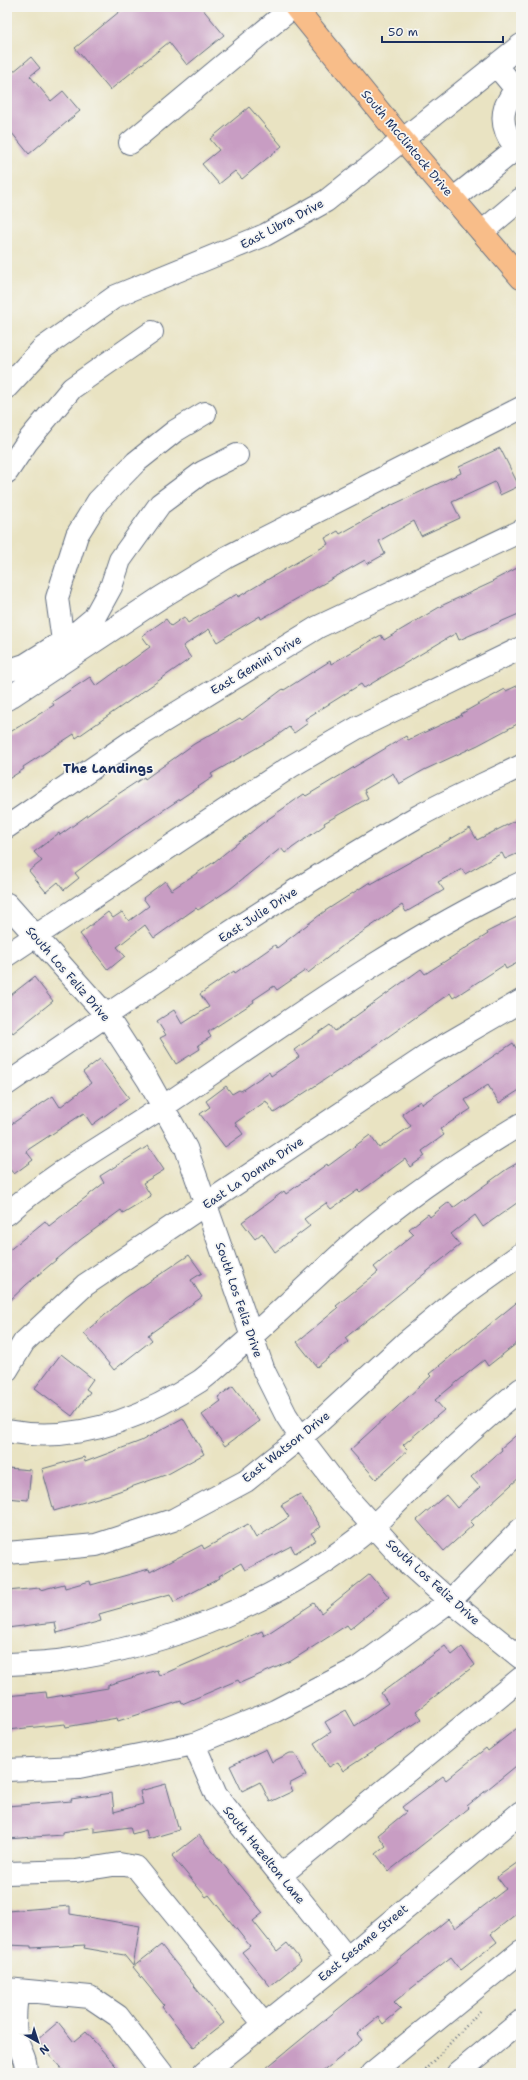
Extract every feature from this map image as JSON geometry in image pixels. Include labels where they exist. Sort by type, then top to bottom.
[{"type":"main road","name":"South McClintock Drive","points":[[294,7],[402,139],[521,278]]},
{"type":"street","points":[[130,143],[294,7]]},
{"type":"street","name":"East Libra Drive","points":[[7,387],[42,348],[116,296],[265,235],[326,201],[521,45]]},
{"type":"street","points":[[453,198],[519,149],[504,130],[504,109],[518,88],[496,65]]},
{"type":"street","points":[[482,232],[521,199]]},
{"type":"street","points":[[7,472],[27,442],[72,388],[152,332]]},
{"type":"street","points":[[7,699],[160,598],[227,557],[521,408]]},
{"type":"street","points":[[63,641],[57,598],[77,535],[94,506],[136,462],[175,431],[205,413]]},
{"type":"street","points":[[7,671],[25,665],[76,633],[94,618],[111,587],[120,560],[160,504],[203,472],[237,455]]},
{"type":"street","name":"East Gemini Drive","points":[[7,827],[144,733],[318,627],[521,531]]},
{"type":"street","points":[[7,955],[290,767],[357,728],[521,648]]},
{"type":"street","name":"East Julie Drive","points":[[7,1084],[106,1015],[329,869],[419,816],[521,766]]},
{"type":"street","points":[[7,1214],[75,1164],[163,1107],[274,1031],[434,928],[521,883]]},
{"type":"street","name":"South Los Feliz Drive","points":[[7,904],[106,1015],[148,1080],[186,1148],[264,1371],[286,1415],[301,1438],[319,1464],[372,1526],[403,1559],[450,1601],[521,1658]]},
{"type":"street","name":"East La Donna Drive","points":[[7,1370],[24,1342],[85,1285],[428,1055],[521,1001]]},
{"type":"street","points":[[7,1431],[54,1435],[85,1432],[125,1419],[162,1403],[201,1380],[252,1337],[354,1242],[402,1203],[456,1163],[521,1124]]},
{"type":"street","name":"East Watson Drive","points":[[7,1553],[96,1545],[173,1520],[246,1481],[301,1438],[405,1343],[458,1299],[521,1254]]},
{"type":"street","points":[[7,1664],[58,1661],[121,1649],[180,1633],[234,1612],[284,1586],[330,1559],[372,1526],[463,1439],[521,1389]]},
{"type":"street","points":[[7,1770],[79,1768],[194,1744],[275,1711],[358,1668],[450,1601],[521,1529]]},
{"type":"street","points":[[281,1875],[521,1678]]},
{"type":"street","name":"South Hazelton Lane","points":[[194,1744],[216,1796],[347,1958]]},
{"type":"street","name":"East Sesame Street","points":[[204,2073],[347,1958],[521,1812]]},
{"type":"street","points":[[7,1873],[76,1871],[119,1864],[136,1867],[264,2024]]},
{"type":"street","points":[[372,2073],[521,1950]]},
{"type":"street","points":[[25,2073],[27,2065],[17,2040],[12,1989],[90,1997],[118,2016],[162,2073]]},
{"type":"street","points":[[458,2073],[521,2021]]},
{"type":"path","points":[[422,2073],[487,2004]]},
{"type":"building","points":[[125,7],[201,7],[224,35],[187,65],[169,42],[110,90],[75,48]]},
{"type":"building","points":[[31,57],[40,68],[30,76],[51,101],[63,91],[80,111],[29,154],[7,127],[7,77]]},
{"type":"building","points":[[249,107],[282,146],[242,179],[235,171],[219,184],[202,164],[219,150],[210,139]]},
{"type":"building","points":[[500,448],[519,486],[500,495],[495,482],[452,502],[460,518],[421,536],[414,521],[379,541],[385,554],[367,564],[365,560],[261,619],[260,616],[217,642],[209,629],[183,646],[191,658],[76,738],[74,734],[23,767],[24,769],[7,780],[7,734],[54,705],[52,702],[90,677],[96,686],[150,647],[142,636],[166,619],[171,626],[184,617],[188,623],[237,594],[238,597],[328,544],[325,538],[338,531],[340,534],[388,507],[461,473],[459,467]]},
{"type":"building","points":[[521,566],[521,613],[459,640],[456,633],[364,688],[361,684],[305,719],[308,723],[294,733],[289,727],[272,739],[211,774],[213,777],[123,837],[75,873],[79,878],[64,890],[58,882],[46,892],[29,871],[42,861],[34,852],[59,833],[60,835],[144,777],[145,779],[194,744],[240,718],[242,720],[283,689],[284,690],[330,661],[331,664],[381,635],[384,640],[443,605],[493,582],[492,581]]},
{"type":"building","points":[[521,684],[521,722],[399,784],[393,773],[364,790],[368,798],[324,823],[325,825],[285,853],[281,848],[230,889],[198,910],[196,908],[154,938],[145,925],[117,947],[125,956],[108,970],[80,934],[108,912],[113,918],[122,912],[129,921],[149,906],[143,898],[165,881],[171,890],[214,862],[264,822],[304,794],[306,796],[406,736],[408,740],[462,715],[461,714],[505,689],[506,691]]},
{"type":"building","points":[[521,818],[521,852],[505,859],[502,853],[465,874],[462,869],[438,882],[444,890],[406,912],[402,905],[345,944],[308,973],[306,970],[277,990],[274,986],[253,1000],[254,1002],[208,1032],[211,1037],[198,1045],[200,1049],[176,1064],[160,1038],[166,1035],[157,1021],[174,1010],[182,1024],[209,1007],[200,994],[234,971],[235,973],[275,945],[277,948],[325,911],[370,882],[371,884],[470,828],[477,840]]},
{"type":"building","points":[[521,915],[521,961],[506,969],[504,965],[453,998],[450,993],[365,1053],[274,1113],[266,1101],[235,1123],[243,1134],[225,1147],[200,1114],[210,1107],[206,1101],[226,1086],[232,1094],[239,1090],[241,1091],[269,1072],[271,1076],[299,1057],[294,1050],[330,1025],[335,1031],[421,969],[425,974],[488,934],[487,932]]},
{"type":"building","points":[[34,977],[53,1001],[13,1033],[7,1025],[7,998]]},
{"type":"building","points":[[513,1043],[521,1056],[521,1089],[499,1103],[488,1085],[465,1100],[471,1109],[440,1129],[444,1135],[422,1151],[425,1156],[410,1167],[405,1159],[360,1192],[358,1190],[331,1209],[326,1203],[304,1219],[310,1226],[275,1252],[262,1233],[255,1239],[242,1222],[284,1191],[286,1194],[327,1164],[328,1166],[370,1135],[379,1148],[411,1126],[402,1114],[420,1101],[422,1104]]},
{"type":"building","points":[[100,1059],[129,1098],[92,1125],[84,1113],[26,1151],[33,1160],[14,1174],[7,1166],[7,1127],[53,1096],[60,1107],[91,1083],[83,1072]]},
{"type":"building","points":[[148,1146],[164,1170],[143,1183],[151,1196],[123,1213],[121,1210],[80,1240],[26,1285],[7,1303],[7,1252],[45,1221],[49,1226],[104,1183],[100,1176]]},
{"type":"building","points":[[521,1161],[521,1200],[483,1227],[475,1215],[451,1234],[460,1245],[345,1338],[348,1342],[317,1367],[297,1342],[338,1308],[336,1306],[378,1272],[374,1267],[414,1234],[409,1229],[428,1214],[430,1217],[449,1202],[453,1208],[507,1169]]},
{"type":"building","points":[[189,1255],[202,1273],[191,1280],[202,1297],[148,1335],[152,1340],[114,1370],[84,1333],[125,1298]]},
{"type":"building","points":[[521,1299],[521,1340],[488,1366],[484,1360],[435,1400],[444,1410],[403,1445],[408,1450],[376,1479],[350,1450],[431,1376],[429,1374]]},
{"type":"building","points":[[61,1354],[93,1379],[86,1389],[90,1392],[72,1416],[35,1388]]},
{"type":"building","points":[[233,1386],[259,1421],[225,1446],[202,1415],[221,1401],[218,1397]]},
{"type":"building","points":[[183,1418],[204,1454],[168,1474],[108,1495],[54,1511],[42,1469],[84,1457],[85,1462],[141,1441]]},
{"type":"building","points":[[521,1431],[521,1476],[470,1522],[473,1525],[444,1551],[417,1520],[446,1495],[457,1508],[480,1487],[471,1477]]},
{"type":"building","points":[[7,1468],[31,1470],[28,1500],[7,1498]]},
{"type":"building","points":[[300,1494],[321,1527],[311,1533],[316,1540],[295,1553],[291,1546],[245,1570],[241,1563],[219,1576],[220,1578],[174,1602],[170,1594],[99,1614],[101,1621],[57,1633],[55,1622],[7,1628],[7,1591],[39,1588],[40,1590],[64,1584],[65,1588],[90,1581],[91,1585],[149,1569],[150,1572],[202,1545],[204,1549],[248,1524],[256,1538],[289,1517],[281,1505]]},
{"type":"building","points":[[370,1574],[389,1597],[350,1629],[347,1625],[291,1661],[240,1683],[238,1680],[182,1704],[181,1701],[118,1721],[117,1718],[66,1727],[65,1724],[7,1730],[7,1696],[46,1692],[47,1698],[108,1688],[108,1685],[157,1670],[159,1676],[262,1631],[264,1636],[314,1603],[321,1613]]},
{"type":"building","points":[[445,1646],[452,1655],[462,1647],[475,1665],[416,1711],[422,1719],[343,1771],[338,1762],[329,1767],[314,1743],[331,1732],[325,1722],[346,1710],[355,1726],[388,1703],[381,1693]]},
{"type":"building","points":[[521,1725],[521,1762],[467,1806],[469,1808],[389,1871],[376,1854],[386,1846],[378,1835],[406,1812],[402,1807],[443,1776],[446,1780],[486,1748],[488,1751]]},
{"type":"building","points":[[266,1749],[272,1762],[290,1753],[295,1753],[306,1775],[289,1784],[293,1791],[270,1802],[260,1782],[242,1791],[230,1766]]},
{"type":"building","points":[[166,1784],[179,1830],[148,1839],[146,1830],[132,1834],[130,1827],[94,1832],[94,1827],[62,1832],[62,1835],[7,1839],[7,1806],[72,1801],[71,1799],[112,1793],[114,1812],[143,1804],[140,1791]]},
{"type":"building","points":[[199,1835],[263,1913],[253,1921],[277,1951],[287,1943],[301,1961],[270,1986],[242,1952],[250,1946],[209,1895],[206,1897],[172,1856]]},
{"type":"building","points":[[521,1860],[521,1910],[491,1934],[497,1942],[461,1970],[451,1957],[394,2002],[401,2009],[383,2024],[378,2017],[357,2034],[362,2040],[321,2073],[260,2073],[448,1919],[455,1928],[506,1889],[497,1877]]},
{"type":"building","points":[[70,1906],[70,1914],[140,1926],[133,1966],[124,1955],[84,1948],[85,1945],[31,1948],[31,1946],[7,1945],[7,1911]]},
{"type":"building","points":[[161,1945],[224,2023],[194,2047],[162,2007],[164,2005],[133,1967]]},
{"type":"building","points":[[58,2022],[74,2042],[86,2032],[122,2073],[65,2073],[37,2040]]},
{"type":"district","name":"The Landings","points":[[108,768]]}]
